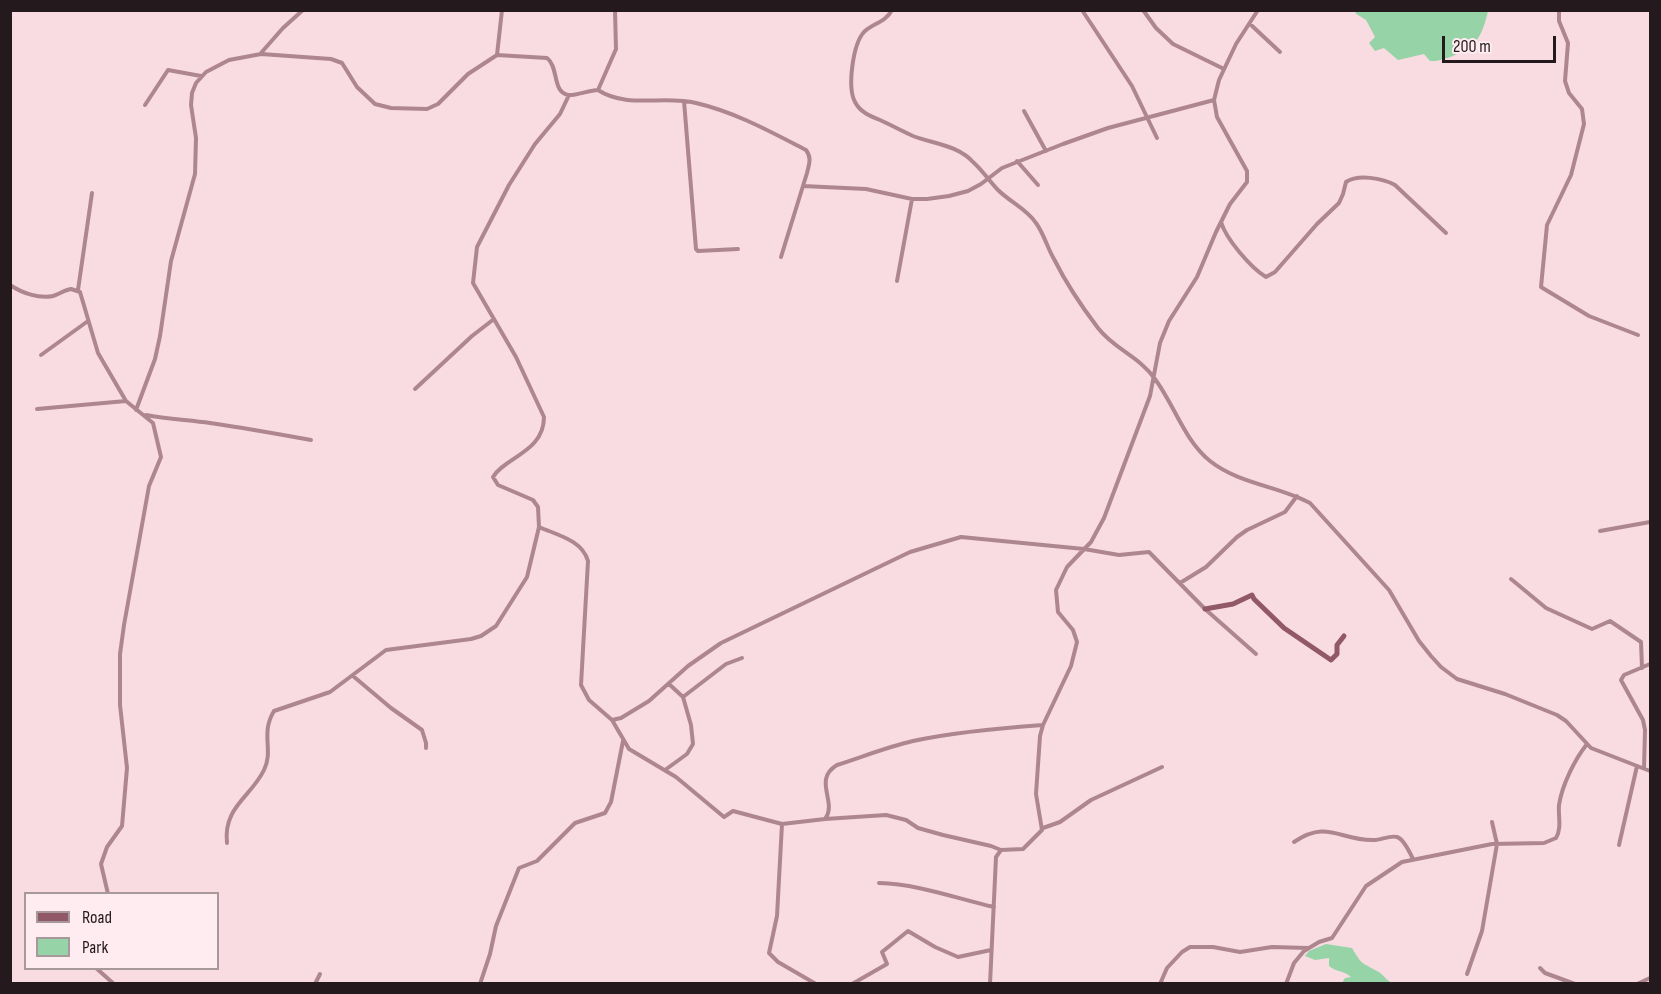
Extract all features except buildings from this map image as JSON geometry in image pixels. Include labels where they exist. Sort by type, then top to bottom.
[{"type":"street","points":[[261,54],[283,28],[303,10]]},
{"type":"street","points":[[497,55],[502,10]]},
{"type":"street","points":[[892,10],[883,21],[866,29],[861,36],[851,77],[855,102],[869,115],[913,136],[945,145],[964,154],[997,189],[1034,220],[1043,233],[1054,261],[1102,332],[1113,344],[1136,358],[1154,377],[1172,404],[1194,446],[1212,462],[1238,477],[1297,496],[1310,503],[1389,590],[1419,641],[1441,668],[1457,679],[1505,694],[1557,715],[1591,748],[1650,771]]},
{"type":"street","points":[[1082,10],[1113,55],[1148,117],[1157,138]]},
{"type":"street","points":[[1143,10],[1156,28],[1173,44],[1224,69]]},
{"type":"street","points":[[539,527],[576,543],[585,552],[588,561],[581,685],[590,700],[612,720],[630,749],[692,789],[724,816],[733,811],[782,824],[886,814],[943,836],[1001,850],[1023,849],[1040,834],[1043,828],[1036,794],[1040,736],[1071,666],[1077,642],[1073,630],[1058,612],[1056,590],[1067,567],[1099,530],[1150,396],[1160,343],[1169,321],[1197,277],[1230,204],[1247,182],[1247,171],[1216,117],[1214,100],[1224,69],[1236,44],[1258,10]]},
{"type":"street","points":[[1559,10],[1559,21],[1568,43],[1565,81],[1569,93],[1582,109],[1584,124],[1571,175],[1547,225],[1540,287],[1589,316],[1638,335]]},
{"type":"street","points":[[598,90],[616,48],[613,12]]},
{"type":"street","points":[[1250,24],[1280,52]]},
{"type":"street","points":[[136,410],[160,336],[171,261],[195,174],[196,138],[191,105],[192,93],[201,76],[229,60],[261,54],[331,59],[342,63],[357,87],[375,104],[391,108],[427,109],[438,104],[468,74],[497,55],[548,58],[553,63],[558,85],[563,92],[569,95],[598,90],[612,98],[626,100],[684,101],[746,120],[806,150],[810,159],[781,257]]},
{"type":"street","points":[[145,105],[168,69],[201,76]]},
{"type":"street","points":[[227,843],[227,825],[232,813],[258,781],[265,768],[268,757],[267,729],[274,711],[330,692],[386,650],[471,639],[488,632],[496,626],[523,586],[539,527],[538,507],[533,500],[498,485],[493,477],[529,449],[536,440],[544,422],[543,411],[516,357],[473,282],[477,246],[509,185],[535,144],[560,114],[569,95]]},
{"type":"street","points":[[803,186],[866,189],[912,199],[949,196],[968,191],[1002,168],[1017,161],[1108,128],[1214,100]]},
{"type":"street","points":[[684,101],[696,249],[699,251],[738,249]]},
{"type":"street","points":[[1024,111],[1046,151]]},
{"type":"street","points":[[1017,161],[1038,185]]},
{"type":"street","points":[[1221,221],[1227,236],[1266,277],[1275,272],[1317,224],[1339,203],[1344,194],[1346,182],[1356,177],[1386,180],[1395,184],[1446,234]]},
{"type":"street","points":[[92,193],[78,290],[98,353],[126,401],[153,423],[161,457],[149,486],[122,635],[120,705],[127,768],[122,826],[108,847],[101,864],[108,892]]},
{"type":"street","points":[[897,280],[912,199]]},
{"type":"street","points":[[10,285],[30,294],[44,296],[71,289],[78,290]]},
{"type":"street","points":[[416,389],[472,336],[494,319]]},
{"type":"street","points":[[41,355],[88,321]]},
{"type":"street","points":[[37,410],[126,401]]},
{"type":"street","points":[[142,414],[311,440]]},
{"type":"street","points":[[1180,583],[1206,567],[1247,530],[1285,512],[1297,496]]},
{"type":"street","points":[[1600,531],[1650,522]]},
{"type":"street","points":[[612,720],[621,718],[643,705],[688,666],[721,643],[910,552],[961,537],[979,541],[1084,549],[1119,555],[1149,552],[1205,609],[1256,654]]},
{"type":"street","points":[[1511,579],[1546,608],[1592,629],[1610,621],[1641,642],[1642,668]]},
{"type":"street","points":[[1205,609],[1233,604],[1252,595],[1284,628],[1331,660],[1337,654],[1337,645],[1344,636]]},
{"type":"street","points":[[682,697],[726,664],[742,658]]},
{"type":"street","points":[[1644,768],[1643,720],[1622,680],[1624,675],[1650,664]]},
{"type":"street","points":[[353,676],[422,730],[426,748]]},
{"type":"street","points":[[665,770],[679,761],[693,746],[691,725],[682,697],[669,684]]},
{"type":"street","points":[[825,819],[828,815],[828,805],[825,780],[832,768],[837,765],[929,738],[1043,725]]},
{"type":"street","points":[[480,984],[496,926],[519,868],[537,861],[575,823],[605,813],[611,802],[615,786],[623,741]]},
{"type":"street","points":[[1286,984],[1294,963],[1309,948],[1332,938],[1366,886],[1401,862],[1497,844],[1544,843],[1556,838],[1559,832],[1559,805],[1563,791],[1576,757],[1587,744]]},
{"type":"street","points":[[1619,845],[1637,766]]},
{"type":"street","points":[[1043,828],[1060,822],[1091,800],[1162,767]]},
{"type":"street","points":[[1467,974],[1482,931],[1497,844],[1492,822]]},
{"type":"street","points":[[782,824],[777,916],[769,953],[778,962],[816,984]]},
{"type":"street","points":[[1294,843],[1305,835],[1318,831],[1373,840],[1396,837],[1400,839],[1413,859]]},
{"type":"street","points":[[990,984],[995,863],[1001,850]]},
{"type":"street","points":[[879,883],[923,889],[993,907]]},
{"type":"street","points":[[852,984],[886,964],[882,952],[908,931],[958,957],[991,950]]},
{"type":"street","points":[[1160,984],[1167,968],[1190,947],[1213,947],[1240,952],[1272,947],[1309,948]]},
{"type":"street","points":[[1540,968],[1545,973],[1575,984]]},
{"type":"street","points":[[97,970],[114,984]]},
{"type":"street","points":[[315,984],[320,974]]},
{"type":"street","points":[[1637,984],[1650,978]]},
{"type":"green space","points":[[1357,11],[1488,11],[1482,31],[1475,42],[1454,56],[1430,61],[1424,54],[1398,60],[1384,48],[1375,51],[1369,43],[1375,37],[1366,20],[1355,13]]},
{"type":"green space","points":[[1326,944],[1352,948],[1362,962],[1392,983],[1342,983],[1345,978],[1351,977],[1329,966],[1329,958],[1315,960],[1305,956],[1309,951]]}]
